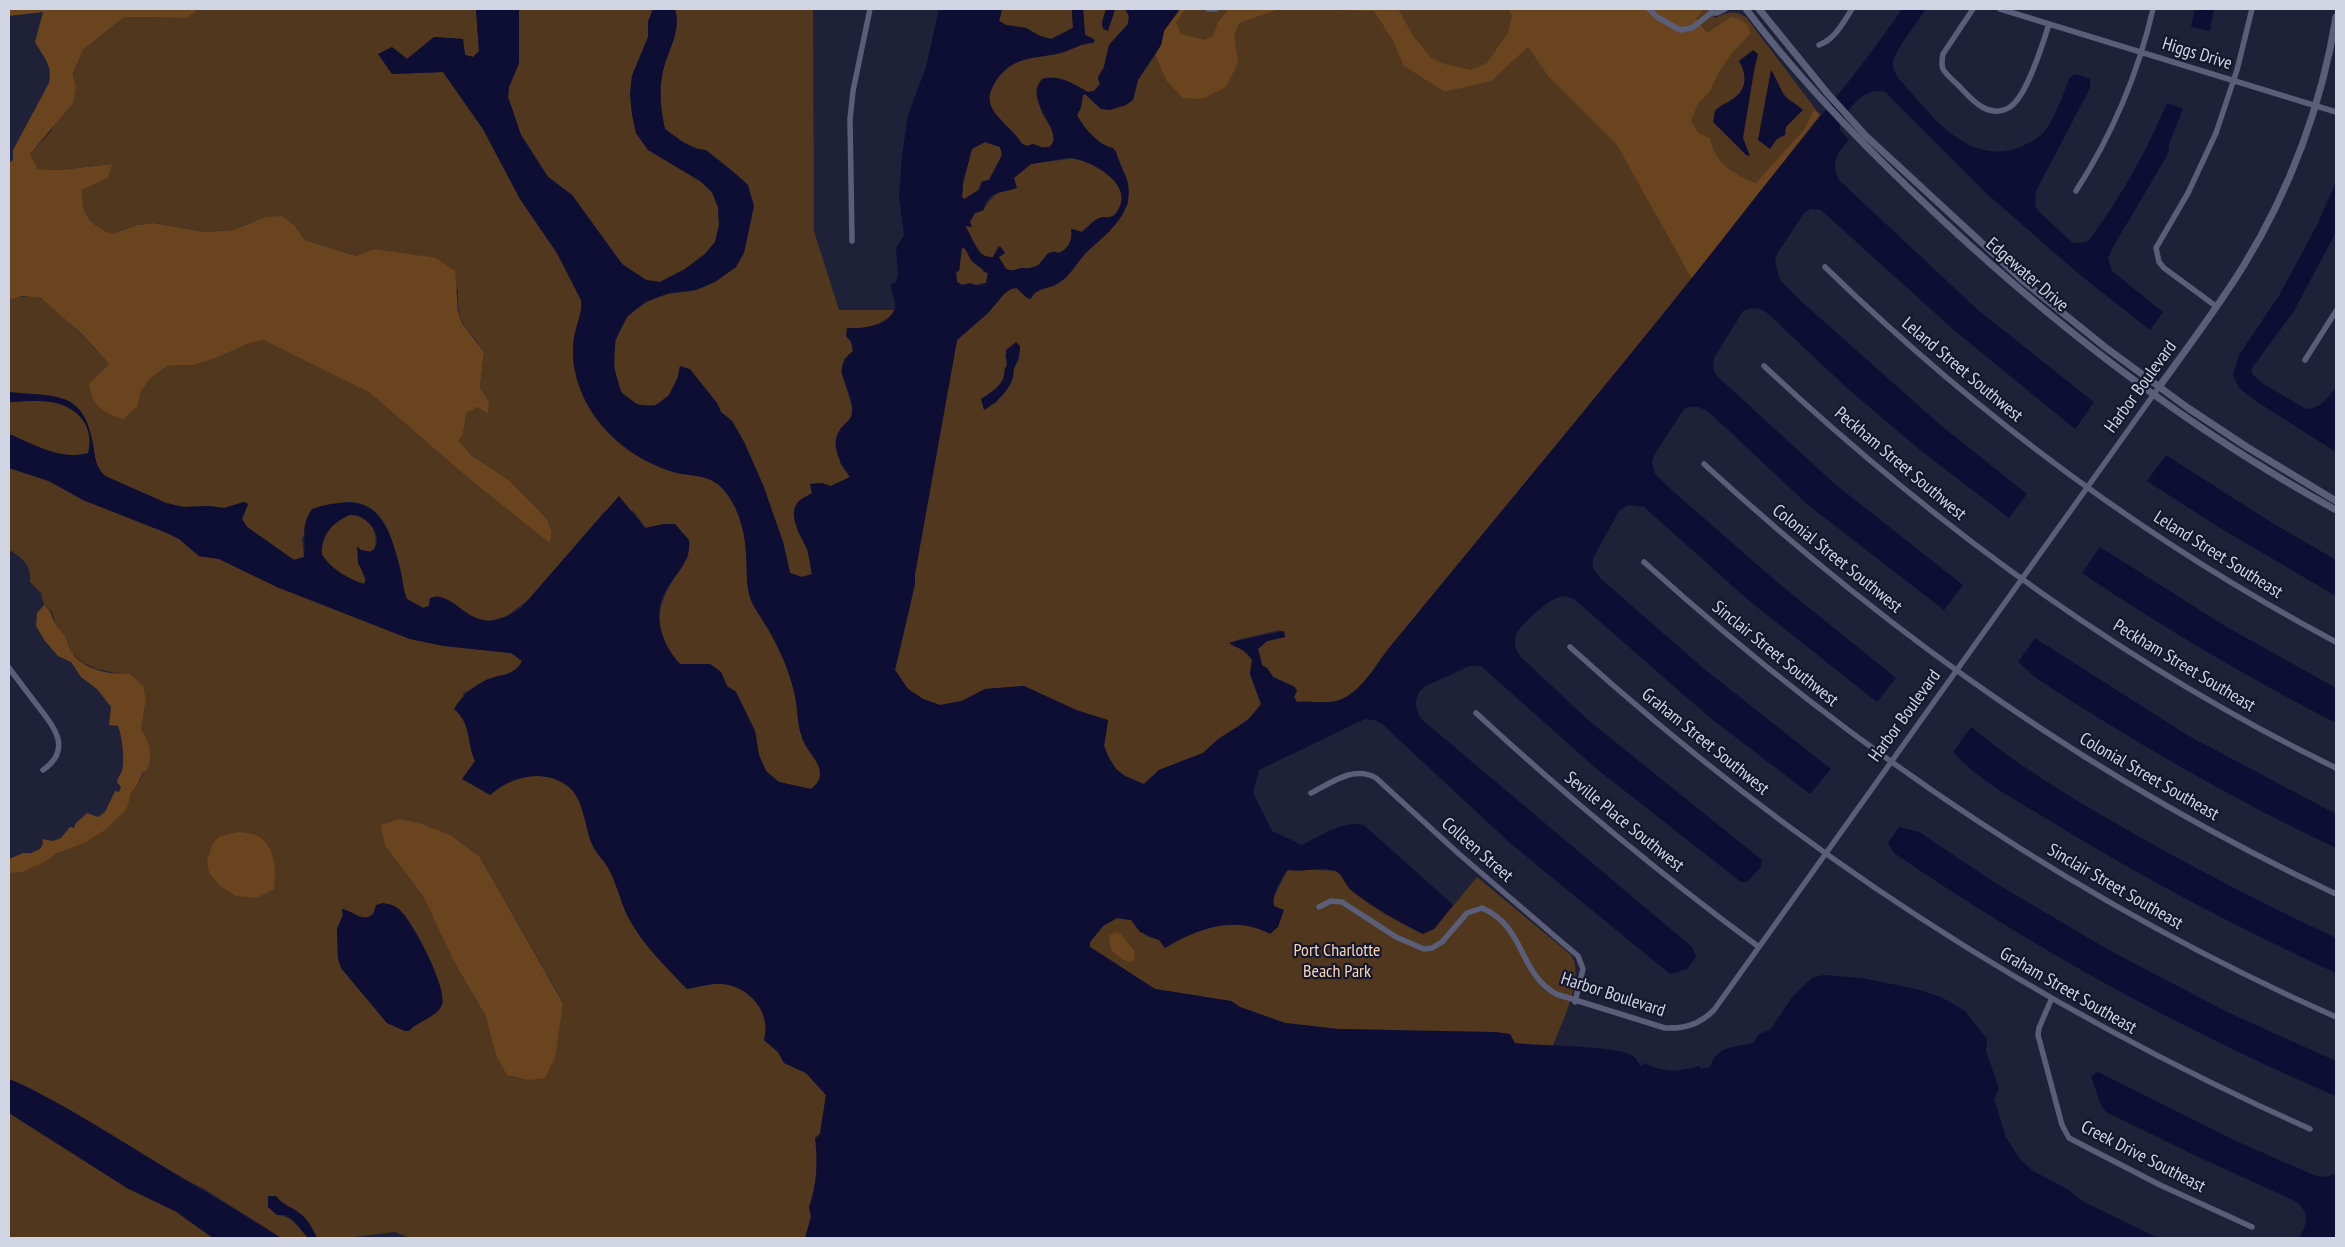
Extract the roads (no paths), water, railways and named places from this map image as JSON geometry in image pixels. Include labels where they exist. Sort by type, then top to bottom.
[{"type":"street","points":[[852,241],[850,120],[853,91],[870,9]]},
{"type":"street","points":[[1208,9],[1216,9]]},
{"type":"street","points":[[1649,9],[1657,17],[1680,30],[1686,30],[1698,25],[1712,11],[1717,13],[1726,9]]},
{"type":"street","name":"Edgewater Drive","points":[[1746,9],[1846,127],[1991,265],[2058,322],[2199,426],[2336,500]]},
{"type":"street","name":"Edgewater Drive","points":[[1758,9],[1848,116],[1995,257],[2049,303],[2159,387],[2267,464],[2336,510]]},
{"type":"street","points":[[1819,45],[1827,42],[1836,34],[1852,9]]},
{"type":"street","points":[[1973,9],[1943,54],[1942,61],[1947,74],[1975,103],[1988,110],[2002,110],[2015,103],[2020,97],[2050,24]]},
{"type":"street","name":"Higgs Drive","points":[[2000,9],[2336,112]]},
{"type":"street","points":[[2076,191],[2111,131],[2142,52],[2153,9]]},
{"type":"street","points":[[2217,307],[2164,268],[2159,262],[2156,248],[2202,163],[2234,81],[2252,9]]},
{"type":"street","name":"Harbor Boulevard","points":[[1319,907],[1331,901],[1342,902],[1396,936],[1424,949],[1432,948],[1442,942],[1467,913],[1482,908],[1495,914],[1511,931],[1528,967],[1537,980],[1556,994],[1575,1002],[1657,1027],[1675,1029],[1689,1026],[1702,1020],[1714,1010],[2217,307],[2244,265],[2268,220],[2294,163],[2315,106],[2334,39],[2336,17]]},
{"type":"street","name":"Leland Street Southwest","points":[[1825,267],[1938,372],[2004,426],[2087,488]]},
{"type":"street","points":[[2305,360],[2336,311]]},
{"type":"street","name":"Peckham Street Southwest","points":[[1764,366],[1896,483],[2022,580]]},
{"type":"street","name":"Colonial Street Southwest","points":[[1704,464],[1824,570],[1956,672]]},
{"type":"street","name":"Leland Street Southeast","points":[[2087,488],[2213,572],[2336,642]]},
{"type":"street","name":"Sinclair Street Southwest","points":[[1644,562],[1752,657],[1890,763]]},
{"type":"street","name":"Peckham Street Southeast","points":[[2022,580],[2096,630],[2188,688],[2336,768]]},
{"type":"street","name":"Graham Street Southwest","points":[[1570,648],[1680,744],[1825,855]]},
{"type":"street","points":[[9,668],[57,734],[58,750],[56,757],[52,764],[43,770]]},
{"type":"street","name":"Colonial Street Southeast","points":[[1956,672],[2025,720],[2131,786],[2234,843],[2336,894]]},
{"type":"street","name":"Seville Place Southwest","points":[[1476,713],[1608,830],[1683,890],[1759,946]]},
{"type":"street","name":"Sinclair Street Southeast","points":[[1890,763],[2006,841],[2111,904],[2227,966],[2336,1017]]},
{"type":"street","name":"Colleen Street","points":[[1311,794],[1355,772],[1369,774],[1376,778],[1466,861],[1578,956],[1583,969],[1575,1002]]},
{"type":"street","name":"Graham Street Southeast","points":[[1825,855],[1938,932],[2051,1000],[2174,1066],[2310,1129]]},
{"type":"street","name":"Creek Drive Southeast","points":[[2051,1000],[2038,1035],[2062,1125],[2069,1138],[2160,1185],[2252,1227]]},
{"type":"park label","name":"Port Charlotte Beach Park","points":[[1337,961]]}]
